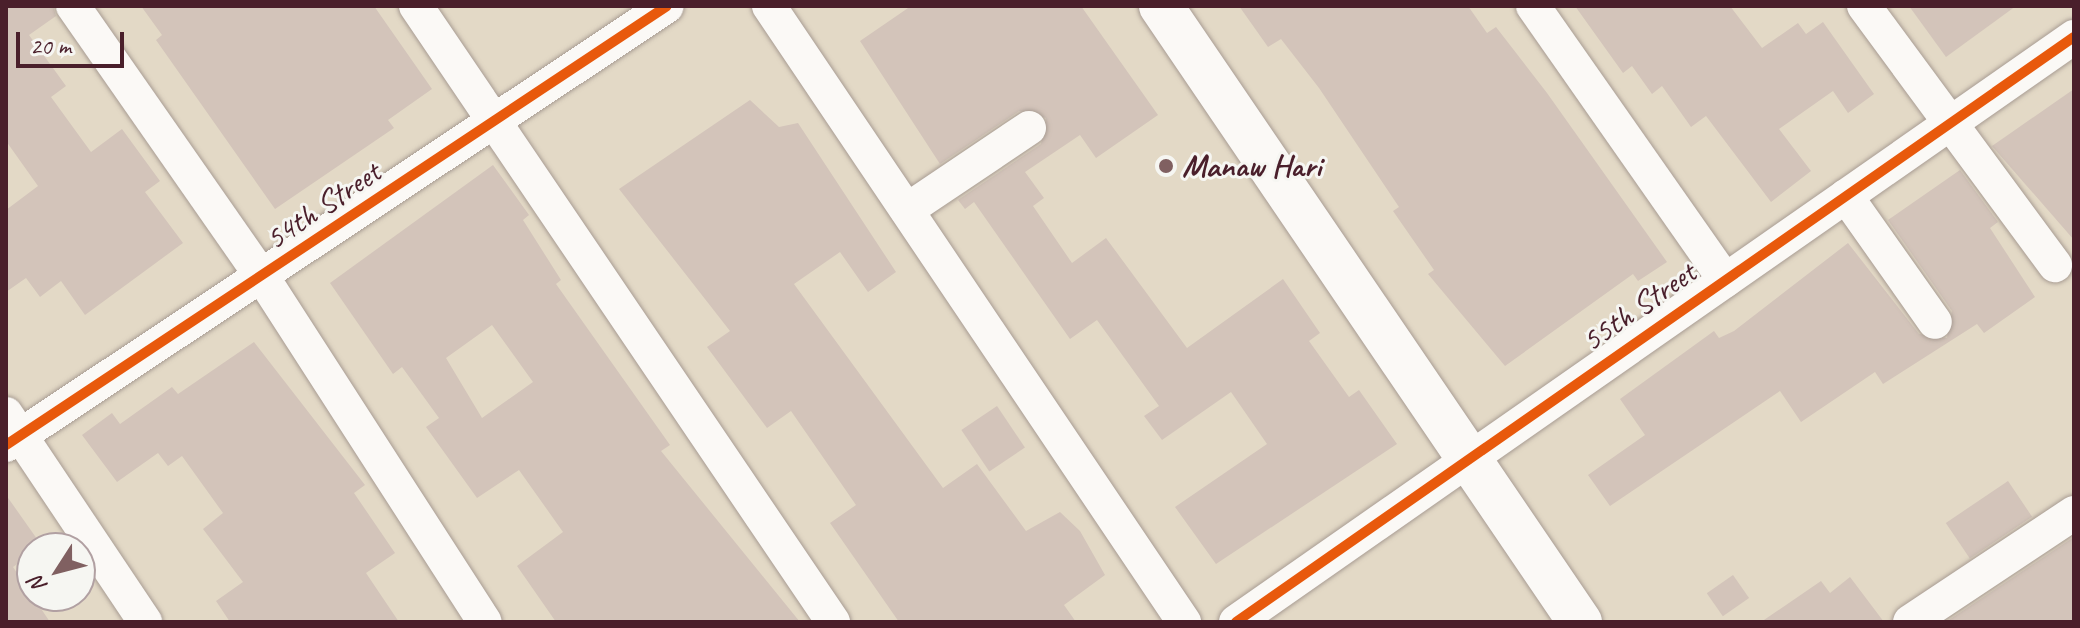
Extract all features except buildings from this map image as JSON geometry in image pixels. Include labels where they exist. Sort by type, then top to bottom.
[{"type":"main road","points":[[1161,6],[1465,460],[1580,622]]},
{"type":"street","points":[[73,6],[263,278],[485,622]]},
{"type":"street","points":[[416,6],[833,622]]},
{"type":"street","name":"54th Street","points":[[11,431],[263,278],[667,6]]},
{"type":"street","points":[[769,6],[1184,622]]},
{"type":"street","points":[[1533,6],[1725,280]]},
{"type":"street","points":[[1864,6],[2055,265]]},
{"type":"street","name":"55th Street","points":[[1236,622],[1948,122],[2074,37]]},
{"type":"street","points":[[907,210],[1029,128]]},
{"type":"street","points":[[1846,196],[1935,322]]},
{"type":"street","points":[[11,431],[145,622]]},
{"type":"street","points":[[1910,622],[2074,513]]},
{"type":"cycle path","points":[[6,445],[667,6]]},
{"type":"cycle path","points":[[1236,622],[2074,37]]},
{"type":"place","name":"Manaw Hari","points":[[1166,166]]}]
